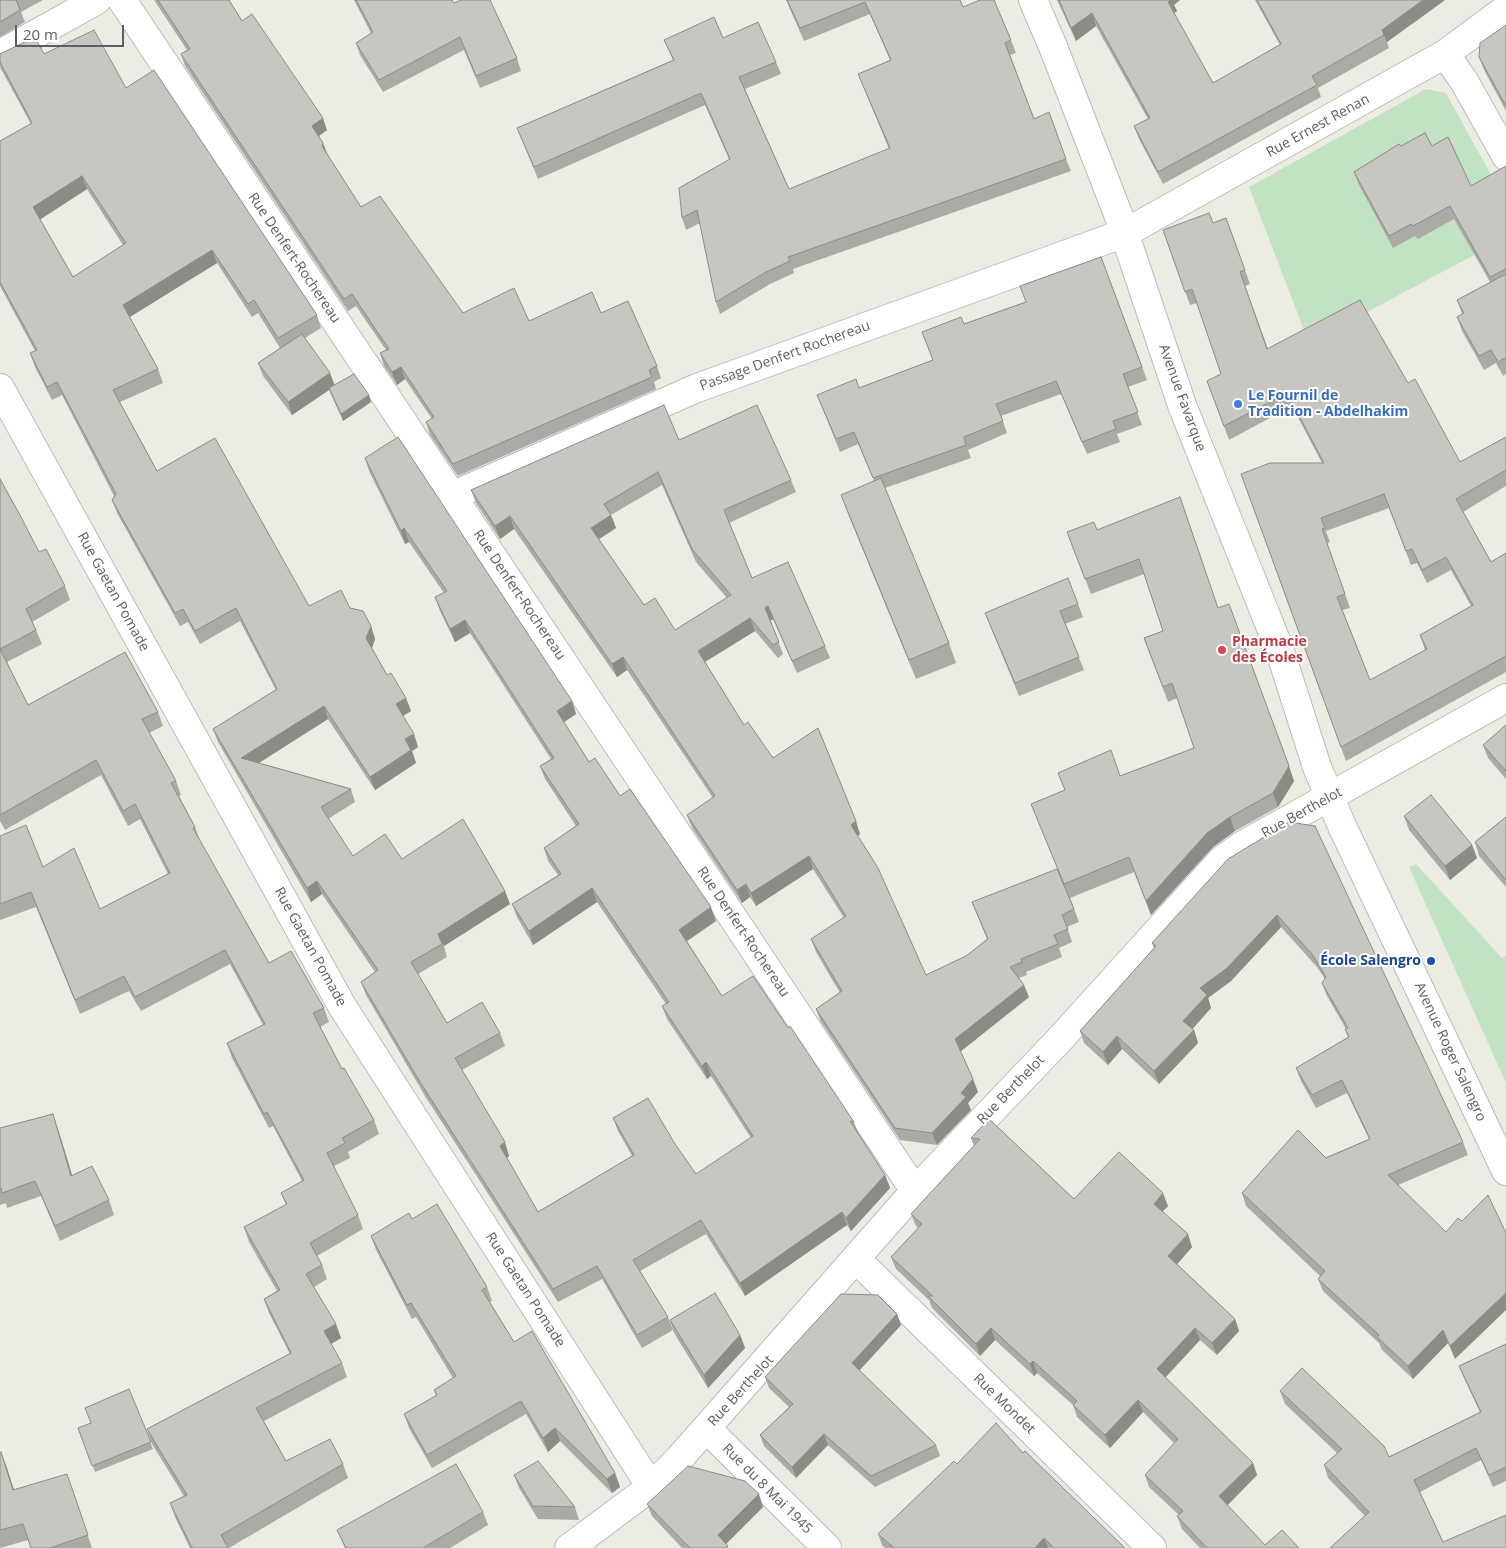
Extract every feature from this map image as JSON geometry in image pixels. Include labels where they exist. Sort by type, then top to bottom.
[{"type":"street","points":[[0,54],[97,0]]},
{"type":"street","name":"Rue Denfert-Rochereau","points":[[122,0],[915,1191]]},
{"type":"street","name":"Avenue Favarque","points":[[1032,0],[1054,49],[1125,234],[1182,405],[1266,613],[1329,798]]},
{"type":"street","name":"Rue Ernest Renan","points":[[1125,234],[1446,54],[1506,9]]},
{"type":"street","points":[[1446,54],[1464,81],[1506,156]]},
{"type":"street","name":"Passage Denfert Rochereau","points":[[452,496],[697,388],[1125,234]]},
{"type":"street","name":"Rue Gaetan Pomade","points":[[0,388],[342,1006],[651,1487]]},
{"type":"street","name":"Rue Berthelot","points":[[569,1548],[651,1487],[706,1429],[857,1260],[915,1191],[1061,1038],[1222,860],[1243,845],[1506,698]]},
{"type":"street","name":"Avenue Roger Salengro","points":[[1329,798],[1506,1171]]},
{"type":"street","name":"Rue Mondet","points":[[857,1260],[1152,1548]]},
{"type":"street","name":"Rue du 8 Mai 1945","points":[[706,1429],[827,1548]]},
{"type":"green space","points":[[1426,89],[1446,93],[1506,202],[1506,238],[1309,343],[1249,187]]},
{"type":"green space","points":[[1416,864],[1502,958],[1506,956],[1506,1083],[1409,867]]},
{"type":"building","points":[[0,0],[16,0],[20,10],[0,22]]},
{"type":"building","points":[[158,0],[229,0],[242,21],[252,14],[323,118],[312,126],[323,143],[322,146],[361,207],[380,196],[463,313],[514,288],[529,321],[592,292],[601,313],[628,301],[657,366],[649,370],[652,377],[453,464],[426,422],[434,417],[401,367],[392,372],[380,353],[389,349],[352,294],[344,299],[181,54],[190,49]]},
{"type":"building","points":[[356,0],[452,0],[454,3],[461,0],[490,0],[517,58],[476,76],[460,37],[379,80],[356,43],[373,32]]},
{"type":"building","points":[[787,0],[960,0],[963,7],[980,0],[994,0],[1011,40],[1005,43],[1034,119],[1049,112],[1066,159],[788,257],[790,261],[766,272],[716,302],[697,210],[682,218],[679,188],[730,159],[701,93],[534,167],[517,128],[674,60],[664,40],[714,17],[723,38],[758,22],[776,62],[739,77],[789,189],[890,148],[858,74],[891,60],[865,2],[800,28]]},
{"type":"building","points":[[1059,0],[1170,0],[1168,2],[1213,83],[1281,44],[1257,0],[1423,0],[1382,30],[1384,35],[1312,76],[1317,85],[1158,172],[1134,126],[1150,118],[1092,13],[1071,28]]},
{"type":"building","points":[[1506,25],[1506,106],[1479,57],[1480,43]]},
{"type":"building","points":[[94,30],[126,88],[154,70],[317,315],[278,338],[254,300],[248,304],[212,250],[123,305],[158,369],[113,390],[157,471],[215,438],[309,606],[341,590],[350,608],[363,611],[371,626],[366,638],[387,675],[391,673],[406,698],[396,704],[414,734],[405,739],[411,750],[370,777],[324,706],[241,758],[351,789],[321,807],[353,856],[385,834],[402,859],[463,819],[505,891],[438,934],[442,944],[411,962],[447,1023],[482,1002],[500,1033],[455,1058],[505,1142],[500,1146],[538,1212],[634,1155],[613,1118],[648,1098],[675,1144],[696,1174],[753,1136],[706,1062],[702,1066],[662,1006],[669,1002],[592,888],[529,931],[512,904],[561,874],[544,848],[579,824],[540,766],[554,758],[465,620],[450,629],[435,597],[447,591],[404,528],[401,531],[365,458],[398,437],[572,701],[557,711],[589,762],[595,758],[620,796],[630,789],[711,907],[679,930],[722,996],[753,976],[788,1028],[790,1026],[854,1122],[850,1121],[885,1175],[846,1218],[842,1212],[740,1283],[701,1220],[633,1260],[668,1317],[637,1335],[597,1266],[553,1289],[420,1082],[361,982],[378,970],[317,881],[307,888],[213,729],[277,689],[236,608],[195,631],[183,609],[175,613],[112,500],[116,494],[57,382],[47,387],[30,353],[37,350],[0,282],[0,141],[32,123],[0,62],[0,54],[35,37],[44,54]],"holes":[[[82,176],[126,243],[73,277],[33,207]]]},
{"type":"building","points":[[1425,133],[1432,146],[1448,137],[1471,186],[1506,166],[1506,269],[1490,277],[1450,206],[1413,226],[1411,224],[1389,236],[1354,172],[1399,144],[1401,146]]},
{"type":"building","points":[[1209,213],[1213,223],[1226,218],[1245,270],[1240,272],[1267,349],[1360,300],[1408,383],[1415,379],[1460,462],[1506,437],[1506,470],[1456,499],[1491,562],[1506,553],[1506,656],[1341,747],[1241,474],[1270,463],[1324,463],[1287,393],[1224,426],[1207,381],[1221,374],[1192,289],[1185,292],[1163,230]],"holes":[[[1384,494],[1406,551],[1412,549],[1422,570],[1446,557],[1473,605],[1420,635],[1427,649],[1370,680],[1337,597],[1345,594],[1322,529],[1325,528],[1321,518]]]},
{"type":"building","points":[[1101,257],[1142,367],[1123,374],[1138,412],[1113,421],[1116,429],[1082,442],[1056,381],[996,404],[1003,421],[964,437],[966,445],[873,478],[854,432],[836,439],[817,395],[856,379],[859,388],[933,360],[922,332],[961,317],[964,324],[1026,302],[1020,286]]},
{"type":"building","points":[[1506,274],[1506,360],[1505,358],[1498,362],[1491,350],[1479,356],[1457,317],[1464,313],[1457,300]]},
{"type":"building","points":[[302,334],[330,373],[288,402],[258,363]]},
{"type":"building","points":[[354,374],[369,395],[341,414],[329,388]]},
{"type":"building","points":[[664,405],[679,440],[757,405],[791,480],[724,510],[752,578],[788,562],[825,646],[792,661],[768,606],[765,608],[779,642],[773,645],[750,618],[698,651],[744,725],[748,722],[773,758],[818,728],[856,821],[851,825],[878,868],[926,975],[966,956],[988,939],[972,902],[1057,869],[1074,909],[1062,915],[1068,929],[1054,935],[1058,944],[1021,959],[1022,962],[1010,967],[1024,985],[955,1039],[973,1079],[961,1093],[966,1097],[932,1133],[895,1128],[816,1009],[842,991],[811,939],[846,916],[809,856],[751,893],[746,884],[737,890],[687,815],[715,796],[623,657],[612,664],[510,516],[495,526],[471,490]],"holes":[[[658,472],[692,549],[731,595],[675,630],[655,598],[644,605],[591,528],[611,515],[604,504]]]},
{"type":"building","points":[[881,478],[949,643],[909,660],[841,495]]},
{"type":"building","points":[[0,479],[39,552],[46,549],[65,586],[26,609],[36,630],[0,649]]},
{"type":"building","points":[[1180,497],[1218,608],[1229,604],[1289,766],[1273,793],[1230,817],[1207,833],[1146,901],[1129,857],[1064,884],[1031,804],[1065,790],[1058,773],[1111,750],[1120,776],[1194,748],[1172,683],[1163,687],[1144,638],[1163,631],[1139,559],[1085,579],[1067,532],[1094,522],[1097,530]]},
{"type":"building","points":[[1068,578],[1078,604],[1060,611],[1079,657],[1015,683],[985,613]]},
{"type":"building","points":[[0,649],[28,705],[125,652],[158,712],[142,719],[176,781],[171,783],[195,827],[193,828],[269,963],[291,951],[324,1008],[313,1013],[342,1069],[344,1068],[374,1120],[342,1138],[345,1143],[327,1153],[358,1215],[310,1243],[322,1265],[306,1274],[336,1324],[324,1331],[342,1363],[256,1408],[286,1461],[330,1439],[343,1464],[221,1535],[228,1548],[192,1548],[170,1503],[187,1495],[147,1429],[291,1353],[264,1299],[280,1290],[244,1227],[287,1204],[281,1193],[304,1180],[267,1112],[264,1114],[227,1043],[265,1024],[225,950],[135,997],[124,976],[75,1000],[31,892],[0,904],[0,836],[26,825],[43,867],[74,848],[100,909],[170,873],[135,804],[123,811],[96,760],[0,815]]},
{"type":"building","points":[[1506,725],[1506,771],[1483,745]]},
{"type":"building","points":[[1431,795],[1472,845],[1445,866],[1404,816]]},
{"type":"building","points":[[1506,817],[1506,880],[1475,842]]},
{"type":"building","points":[[1289,822],[1315,826],[1463,1142],[1388,1175],[1446,1232],[1458,1218],[1462,1221],[1488,1195],[1506,1233],[1506,1293],[1450,1346],[1443,1330],[1408,1366],[1377,1337],[1379,1335],[1318,1279],[1325,1271],[1242,1193],[1298,1130],[1326,1158],[1370,1139],[1342,1080],[1312,1095],[1296,1068],[1349,1037],[1345,1029],[1348,1028],[1322,983],[1326,977],[1312,954],[1277,915],[1227,968],[1200,988],[1207,995],[1183,1021],[1194,1030],[1154,1071],[1117,1036],[1103,1052],[1080,1031],[1156,946],[1152,943],[1228,859]]},
{"type":"building","points":[[53,1114],[71,1176],[92,1166],[109,1200],[55,1226],[35,1181],[2,1193],[0,1188],[0,1128]]},
{"type":"building","points":[[989,1119],[1074,1199],[1119,1152],[1163,1193],[1154,1204],[1188,1234],[1168,1256],[1235,1319],[1212,1343],[1195,1328],[1157,1369],[1253,1463],[1219,1496],[1265,1545],[1282,1530],[1299,1548],[1207,1548],[1177,1516],[1183,1511],[1145,1475],[1178,1439],[1138,1400],[1105,1435],[1073,1405],[1077,1401],[1033,1361],[1030,1364],[991,1328],[976,1344],[928,1296],[933,1296],[891,1257],[922,1224],[911,1214],[980,1139],[971,1138]]},
{"type":"building","points":[[437,1204],[487,1287],[482,1290],[514,1342],[532,1331],[615,1473],[607,1479],[555,1428],[543,1438],[521,1401],[427,1455],[404,1414],[437,1395],[434,1390],[456,1376],[411,1303],[407,1305],[371,1236],[409,1213],[412,1219]]},
{"type":"building","points":[[715,1293],[740,1335],[704,1375],[670,1320]]},
{"type":"building","points":[[841,1294],[878,1295],[897,1314],[852,1363],[936,1445],[871,1476],[824,1434],[792,1467],[760,1435],[793,1404],[765,1377]]},
{"type":"building","points":[[1506,1344],[1506,1467],[1489,1475],[1476,1448],[1414,1480],[1443,1542],[1506,1515],[1506,1548],[1330,1548],[1369,1512],[1324,1465],[1342,1449],[1280,1391],[1302,1368],[1384,1446],[1389,1457],[1481,1412],[1459,1366]]},
{"type":"building","points":[[129,1389],[151,1442],[92,1466],[78,1428],[91,1423],[85,1408]]},
{"type":"building","points":[[996,1423],[1023,1453],[1025,1451],[1125,1548],[1054,1548],[1044,1538],[1035,1548],[894,1548],[878,1534],[954,1461],[957,1464]]},
{"type":"building","points":[[1,1452],[13,1490],[67,1474],[88,1535],[50,1548],[31,1548],[23,1524],[0,1530]]},
{"type":"building","points":[[538,1461],[575,1507],[533,1506],[514,1475]]},
{"type":"building","points":[[456,1464],[483,1512],[423,1548],[346,1548],[337,1530]]},
{"type":"building","points":[[688,1466],[745,1481],[759,1494],[718,1535],[728,1546],[725,1548],[690,1548],[647,1504]]},
{"type":"place","name":"Le Fournil de Tradition - Abdelhakim","points":[[1238,404]]},
{"type":"place","name":"Pharmacie des Écoles","points":[[1222,650]]},
{"type":"place","name":"École Salengro","points":[[1431,961]]}]
